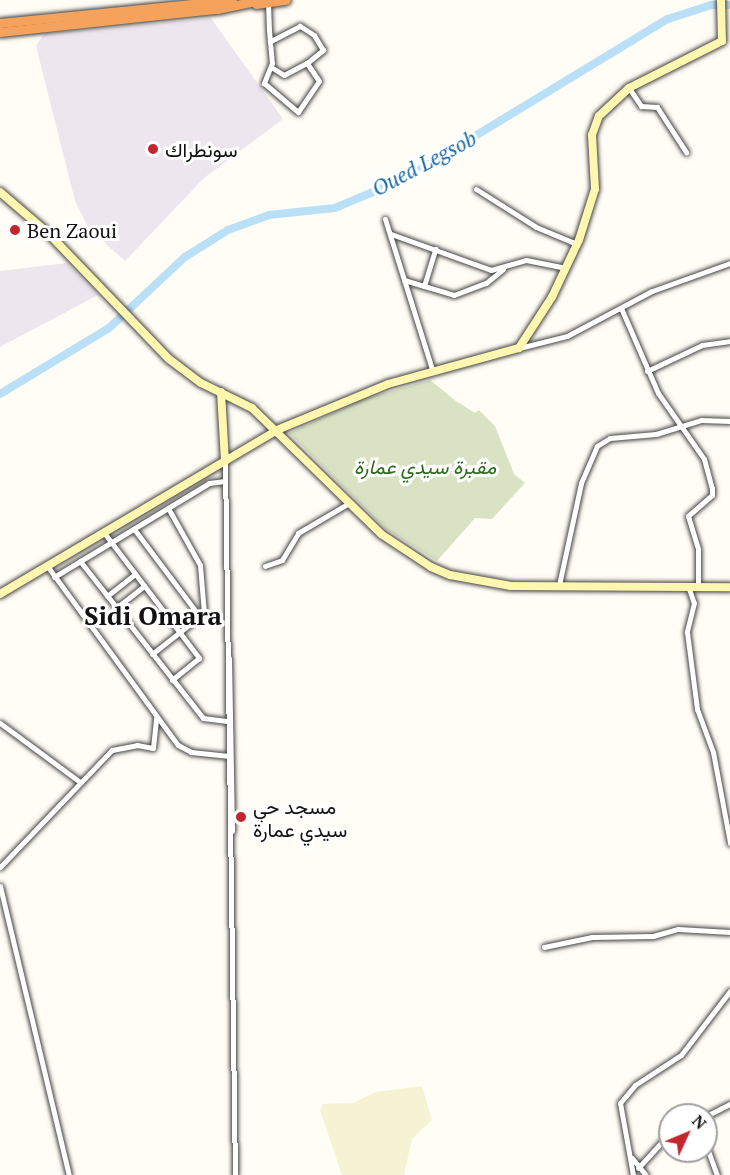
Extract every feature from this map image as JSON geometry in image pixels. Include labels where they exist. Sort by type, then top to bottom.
[{"type":"highway","points":[[0,23],[232,0]]},
{"type":"highway","points":[[0,32],[286,0]]},
{"type":"main road","points":[[0,594],[105,534],[183,494],[225,461],[277,430],[351,398],[519,348],[566,268],[577,244],[595,189],[593,129],[604,109],[629,87],[719,43],[728,35],[721,0]]},
{"type":"main road","points":[[1,192],[185,372],[252,408],[395,545],[450,575],[495,584],[730,587]]},
{"type":"main road","points":[[221,392],[225,461]]},
{"type":"street","points":[[264,1],[271,67],[263,79],[266,88],[298,112],[319,81],[307,63]]},
{"type":"street","points":[[270,41],[295,27],[305,28],[323,50],[288,74],[271,67]]},
{"type":"street","points":[[629,87],[641,106],[657,107],[686,152]]},
{"type":"street","points":[[476,189],[536,227],[577,244]]},
{"type":"street","points":[[385,219],[433,372]]},
{"type":"street","points":[[391,234],[485,268],[503,269]]},
{"type":"street","points":[[424,286],[435,249]]},
{"type":"street","points":[[404,280],[463,294],[486,283],[503,269],[526,260],[566,268]]},
{"type":"street","points":[[519,348],[567,336],[652,291],[730,263]]},
{"type":"street","points":[[621,308],[647,371],[704,459],[713,493],[688,516],[698,549],[698,586]]},
{"type":"street","points":[[647,371],[702,345],[730,341]]},
{"type":"street","points":[[559,585],[581,483],[597,446],[610,438],[656,434],[706,419],[730,420]]},
{"type":"street","points":[[225,461],[235,1175]]},
{"type":"street","points":[[206,474],[209,483]]},
{"type":"street","points":[[54,577],[168,508],[183,494],[209,483],[225,481]]},
{"type":"street","points":[[265,566],[279,563],[298,533],[349,503]]},
{"type":"street","points":[[152,654],[204,613],[202,571],[168,508]]},
{"type":"street","points":[[134,529],[200,617]]},
{"type":"street","points":[[105,534],[199,659],[172,680]]},
{"type":"street","points":[[80,561],[206,721],[229,721]]},
{"type":"street","points":[[48,567],[156,715],[186,750],[227,756]]},
{"type":"street","points":[[107,596],[135,574]]},
{"type":"street","points":[[116,608],[144,586]]},
{"type":"street","points":[[687,586],[694,603],[687,632],[697,709],[712,752],[730,843]]},
{"type":"street","points":[[0,867],[80,782],[119,747],[153,748],[156,715]]},
{"type":"street","points":[[229,721],[227,756],[231,836]]},
{"type":"street","points":[[0,723],[80,782]]},
{"type":"street","points":[[0,886],[69,1175]]},
{"type":"street","points":[[544,947],[592,937],[653,936],[678,929],[730,932]]},
{"type":"street","points":[[633,1175],[620,1103],[635,1085],[681,1055],[730,991]]},
{"type":"street","points":[[638,1168],[658,1146]]},
{"type":"street","points":[[630,1154],[645,1175]]},
{"type":"shaded area","name":"سونطراك","points":[[211,18],[283,119],[204,178],[125,261],[89,229],[75,201],[36,46],[44,34]]},
{"type":"shaded area","points":[[67,263],[98,295],[0,347],[0,271]]},
{"type":"shaded area","points":[[422,1086],[432,1120],[412,1139],[404,1175],[342,1175],[320,1110],[323,1104],[353,1103],[376,1092]]},
{"type":"green space","name":"مقبرة سيدي عمارة","points":[[430,380],[475,413],[479,410],[495,426],[514,474],[525,483],[492,519],[475,518],[437,561],[386,529],[289,433],[366,398]]},
{"type":"waterway","name":"Oued Legsob","points":[[0,394],[109,328],[185,257],[228,230],[269,215],[335,208],[406,178],[668,19],[711,5],[730,5]]},
{"type":"place","name":"سونطراك","points":[[153,149]]},
{"type":"place","name":"Ben Zaoui","points":[[15,230]]},
{"type":"place","name":"مسجد حي سيدي عمارة","points":[[241,817]]},
{"type":"district","name":"Sidi Omara","points":[[153,616]]}]
